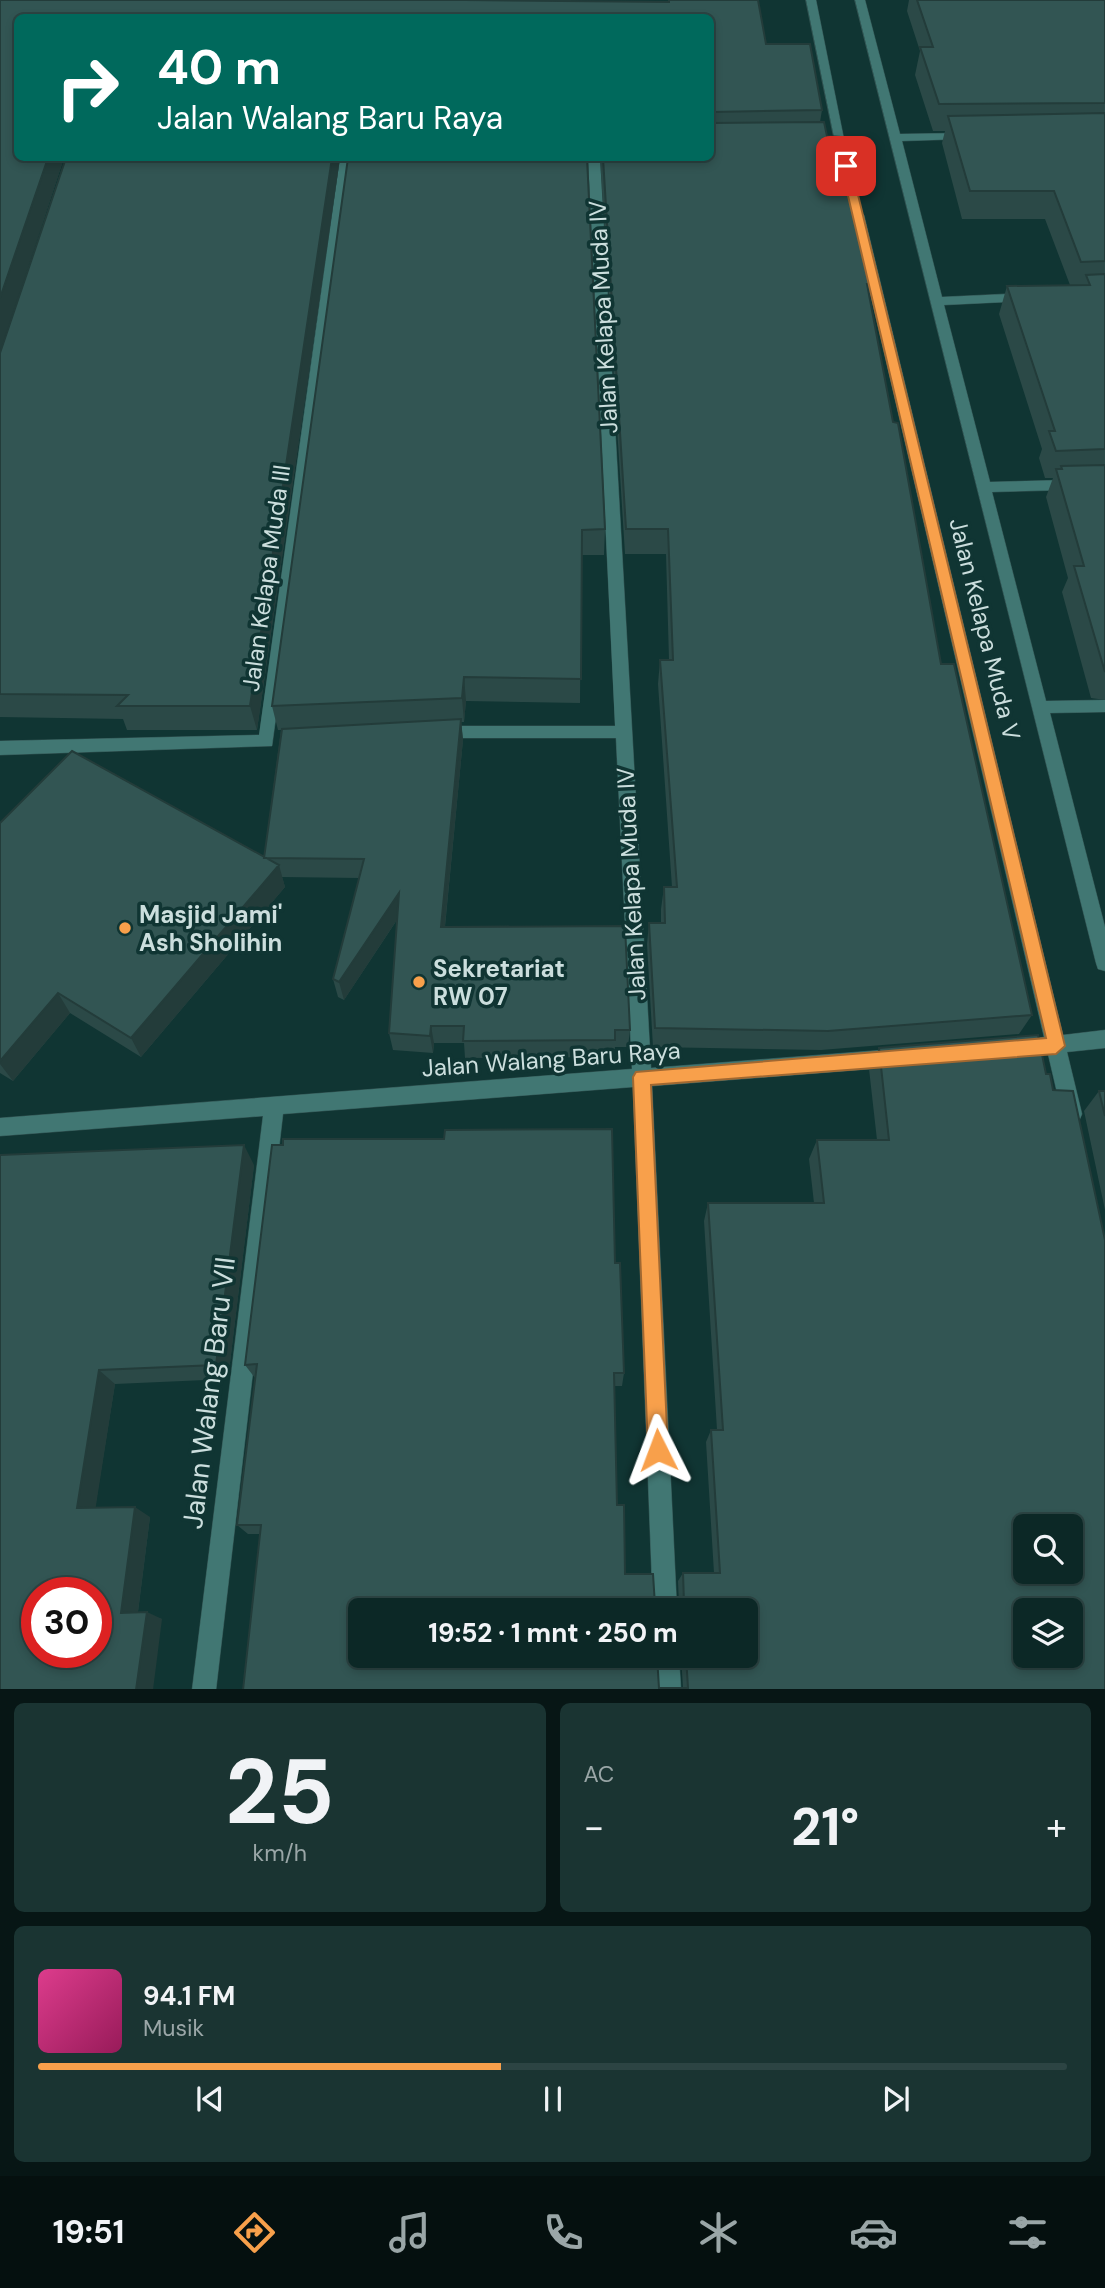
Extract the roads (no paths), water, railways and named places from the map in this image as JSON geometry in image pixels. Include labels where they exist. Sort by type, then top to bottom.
[{"type":"street","name":"Jalan Kelapa Muda V","points":[[811,0],[833,141],[851,186],[1077,1136]]},
{"type":"street","points":[[860,0],[1105,963]]},
{"type":"street","points":[[895,138],[983,135]]},
{"type":"street","name":"Jalan Kelapa Muda III","points":[[0,748],[273,741],[346,161]]},
{"type":"street","name":"Jalan Kelapa Muda IV","points":[[594,161],[642,1077],[664,1598]]},
{"type":"street","points":[[935,301],[1041,296]]},
{"type":"street","points":[[982,487],[1105,484]]},
{"type":"street","points":[[1041,707],[1105,706]]},
{"type":"street","points":[[426,733],[480,730],[623,732]]},
{"type":"street","points":[[1001,1050],[1105,1040]]},
{"type":"street","name":"Jalan Walang Baru Raya","points":[[0,1127],[918,1056]]},
{"type":"street","name":"Jalan Walang Baru VII","points":[[204,1689],[274,1104]]},
{"type":"street","points":[[668,1668],[669,1689]]},
{"type":"place","name":"Masjid Jami' Ash Sholihin","points":[[125,928]]},
{"type":"place","name":"Sekretariat RW 07","points":[[419,982]]}]
